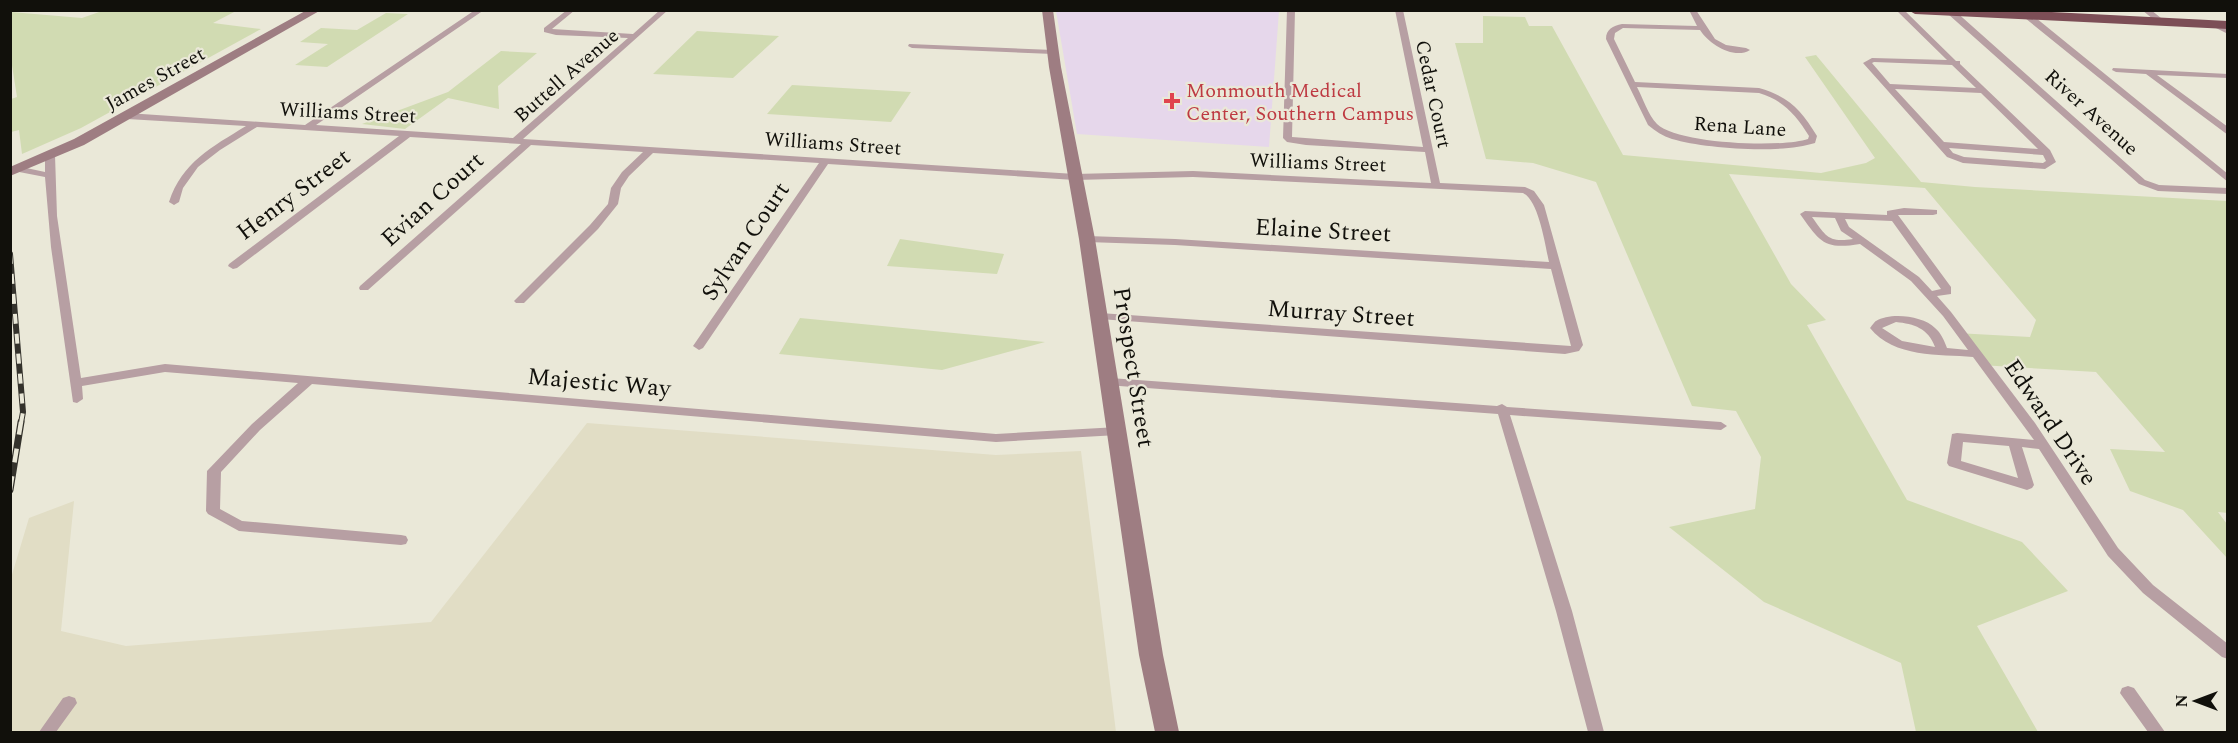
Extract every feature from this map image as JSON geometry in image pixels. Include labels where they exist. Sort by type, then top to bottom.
[{"type":"highway","points":[[1915,10],[2221,25]]},
{"type":"street","name":"James Street","points":[[14,171],[127,116],[316,10]]},
{"type":"street","points":[[306,128],[481,10]]},
{"type":"street","points":[[572,10],[547,30],[555,33],[635,36]]},
{"type":"street","name":"Buttell Avenue","points":[[516,140],[665,10]]},
{"type":"street","name":"Prospect Street","points":[[1047,10],[1100,316],[1151,655],[1167,732]]},
{"type":"street","points":[[1292,10],[1287,138],[1306,142],[1430,150]]},
{"type":"street","name":"Cedar Court","points":[[1400,10],[1436,185]]},
{"type":"street","points":[[1692,10],[1713,44],[1724,49],[1746,50]]},
{"type":"street","points":[[1899,10],[1957,63],[2047,152],[1941,145],[1867,63],[1872,60],[1957,63]]},
{"type":"street","points":[[2145,10],[2162,22]]},
{"type":"street","name":"River Avenue","points":[[1951,12],[2142,182],[2158,188],[2228,191]]},
{"type":"street","name":"River Avenue","points":[[2020,14],[2228,179]]},
{"type":"street","points":[[2221,25],[2228,33]]},
{"type":"street","name":"Rena Lane","points":[[1632,84],[1760,91],[1773,94],[1785,99],[1793,106],[1813,136],[1812,141],[1807,144],[1785,147],[1673,137],[1659,131],[1652,123],[1632,84],[1610,39],[1612,30],[1636,26],[1702,28]]},
{"type":"street","points":[[912,46],[1053,52]]},
{"type":"street","points":[[2116,70],[2228,76]]},
{"type":"street","points":[[2148,72],[2228,132]]},
{"type":"street","points":[[1886,86],[1985,91]]},
{"type":"street","name":"Williams Street","points":[[127,116],[1076,177],[1192,174],[1521,189],[1535,197],[1556,266]]},
{"type":"street","points":[[174,202],[177,188],[192,168],[254,124]]},
{"type":"street","name":"Henry Street","points":[[233,266],[408,134]]},
{"type":"street","name":"Evian Court","points":[[364,288],[529,142]]},
{"type":"street","points":[[520,301],[594,227],[613,204],[616,188],[625,174],[650,150]]},
{"type":"street","points":[[50,155],[48,175],[55,241],[71,333],[77,399]]},
{"type":"street","name":"Sylvan Court","points":[[699,346],[826,160]]},
{"type":"street","points":[[14,171],[48,175]]},
{"type":"street","points":[[1930,294],[1947,292],[1946,287],[1892,213],[1893,211],[1933,212]]},
{"type":"street","points":[[1861,242],[1836,246],[1828,243],[1805,214],[1894,218]]},
{"type":"street","name":"Edward Drive","points":[[1839,216],[1845,229],[1915,279],[1930,294],[1977,354],[2042,445],[2113,552],[2155,595],[2228,653]]},
{"type":"street","name":"Elaine Street","points":[[1087,239],[1175,242],[1556,266]]},
{"type":"street","name":"Murray Street","points":[[1100,316],[1529,348],[1575,349],[1577,345],[1556,266]]},
{"type":"street","points":[[1942,351],[1937,335],[1919,323],[1908,319],[1886,320],[1880,322],[1876,328],[1884,338],[1910,348],[1942,351],[1977,354]]},
{"type":"street","name":"Majestic Way","points":[[76,383],[165,368],[996,438],[1118,431]]},
{"type":"street","points":[[309,380],[256,427],[214,471],[213,511],[239,526],[401,540]]},
{"type":"street","points":[[1110,382],[1502,408],[1721,426]]},
{"type":"street","points":[[1502,408],[1564,611],[1596,732]]},
{"type":"street","points":[[2014,442],[2027,485],[1954,463],[1957,437],[2014,442],[2042,445]]},
{"type":"street","points":[[2128,693],[2157,732]]},
{"type":"street","points":[[47,732],[69,703]]},
{"type":"shaded area","name":"Monmouth Medical Center, Southern Campus","points":[[1056,11],[1279,11],[1269,147],[1077,134]]},
{"type":"shaded area","points":[[587,423],[996,455],[1081,451],[1116,732],[11,732],[11,578],[29,518],[74,501],[61,631],[126,646],[431,622]]},
{"type":"green space","points":[[102,11],[236,11],[213,23],[261,29],[81,128],[22,154],[19,130],[11,132],[11,99],[17,97],[11,59],[11,12],[82,18]]},
{"type":"green space","points":[[386,13],[408,14],[327,67],[295,65],[328,44],[300,42],[321,28],[357,30]]},
{"type":"green space","points":[[1483,16],[1525,17],[1529,26],[1552,26],[1623,155],[1821,173],[1866,163],[1875,158],[1805,57],[1816,55],[1921,182],[2227,201],[2228,513],[2218,512],[2227,524],[2227,558],[2183,510],[2130,491],[2110,449],[2165,452],[2096,372],[1980,365],[1956,333],[2030,337],[2036,320],[1925,188],[1729,174],[1791,284],[1826,320],[1807,325],[1907,500],[2022,542],[2068,591],[1977,626],[2038,732],[1916,732],[1901,663],[1764,602],[1669,527],[1755,509],[1761,457],[1736,411],[1692,406],[1596,182],[1533,163],[1486,159],[1455,43],[1483,43]]},
{"type":"green space","points":[[697,31],[779,36],[733,78],[653,74]]},
{"type":"green space","points":[[501,51],[537,53],[498,86],[499,109],[448,98],[405,129],[362,124],[448,92]]},
{"type":"green space","points":[[792,85],[911,92],[891,122],[767,114]]},
{"type":"green space","points":[[900,239],[1004,254],[997,274],[887,266]]},
{"type":"green space","points":[[800,318],[1045,342],[942,370],[779,354]]},
{"type":"railway","points":[[10,254],[23,412],[21,423]]},
{"type":"railway","points":[[10,490],[21,422]]},
{"type":"place","name":"Monmouth Medical Center, Southern Campus","points":[[1172,101]]}]
